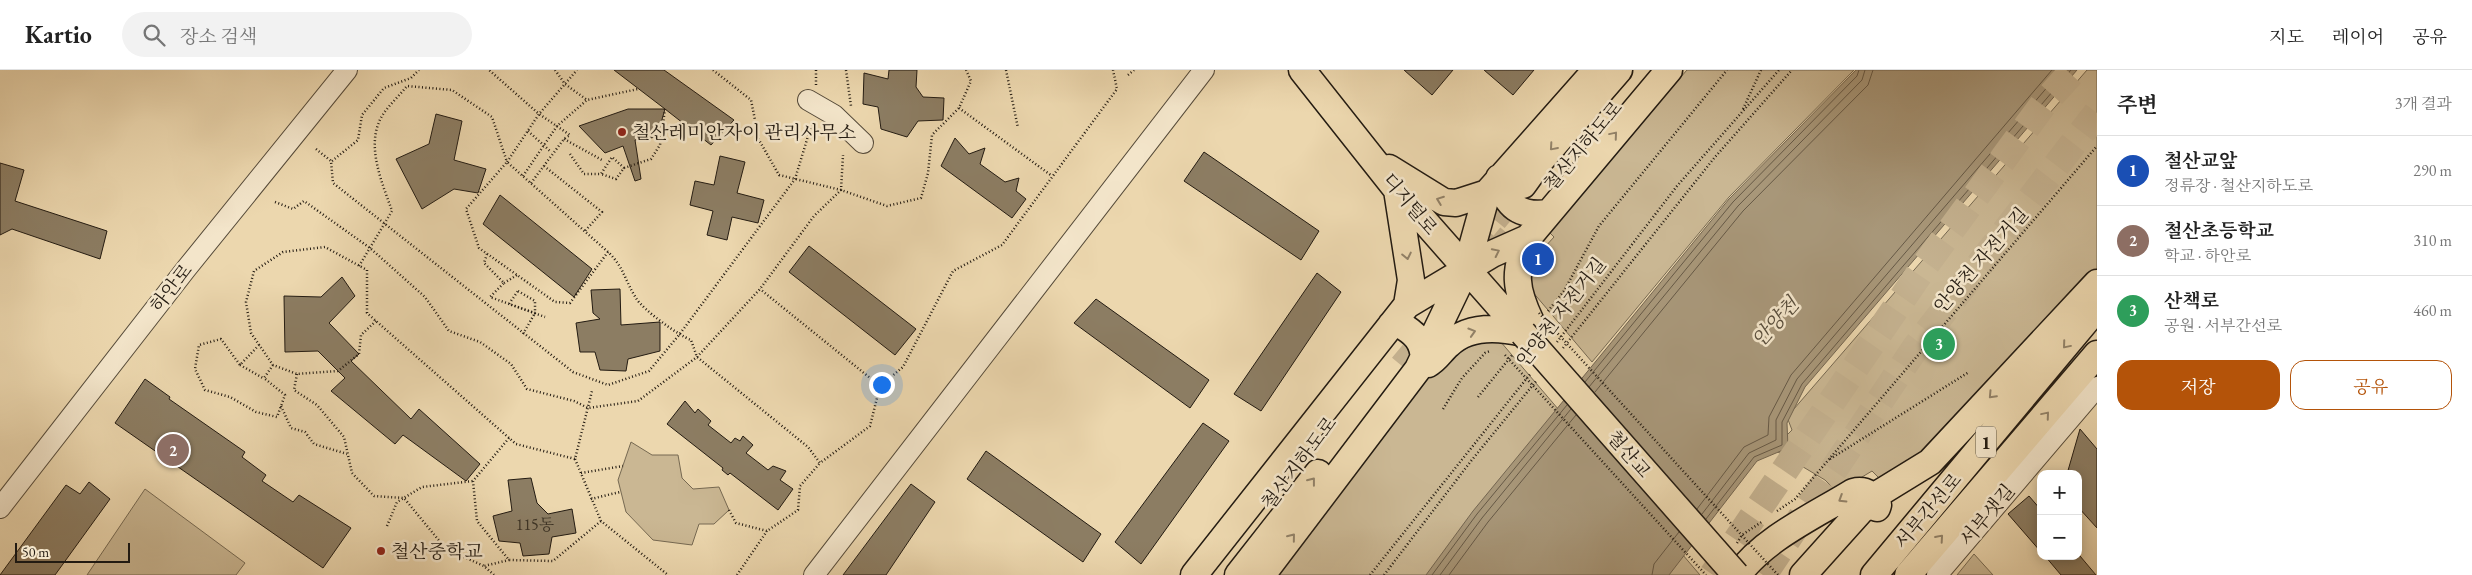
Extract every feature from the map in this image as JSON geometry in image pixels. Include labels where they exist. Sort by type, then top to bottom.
[{"type":"main road","name":"디지털로","points":[[1302,70],[1397,190],[1466,269],[1530,328]]},
{"type":"main road","points":[[1262,575],[1407,361],[1466,269],[1520,193],[1596,70]]},
{"type":"main road","name":"철산지하도로","points":[[1520,193],[1541,160],[1619,70]]},
{"type":"main road","name":"철산지하도로","points":[[1520,193],[1646,70]]},
{"type":"main road","points":[[1372,159],[1444,202],[1456,203],[1520,193],[1670,70]]},
{"type":"main road","points":[[1397,190],[1411,280],[1407,305]]},
{"type":"main road","points":[[1407,361],[1432,362],[1449,343],[1475,330],[1530,328],[1518,293],[1516,281],[1528,238],[1520,193]]},
{"type":"main road","points":[[1194,575],[1407,305],[1492,254],[1528,238]]},
{"type":"main road","points":[[1803,575],[1874,497],[1930,462],[2097,283]]},
{"type":"main road","name":"서부간선로","points":[[1874,575],[2097,308]]},
{"type":"main road","points":[[1391,325],[1399,324],[1419,338],[1423,346],[1407,361]]},
{"type":"main road","name":"철산교","points":[[1530,328],[1548,368],[1737,575]]},
{"type":"main road","name":"서부간선로","points":[[1908,575],[2097,354]]},
{"type":"main road","name":"철산지하도로","points":[[1213,575],[1407,361]]},
{"type":"main road","name":"철산지하도로","points":[[1238,575],[1407,361]]},
{"type":"main road","points":[[1737,575],[1745,564],[1768,544],[1853,492],[1861,490],[1874,497],[1878,505],[1876,513],[1820,575]]},
{"type":"street","name":"하안로","points":[[0,508],[186,269],[347,70]]},
{"type":"street","points":[[814,575],[1204,70]]},
{"type":"street","points":[[812,103],[834,115],[863,143]]},
{"type":"street","name":"서부샛길","points":[[1937,575],[2097,387]]},
{"type":"path","points":[[331,161],[358,140],[362,115],[384,88],[411,78],[418,70]]},
{"type":"path","points":[[489,70],[539,114],[570,135],[564,139],[531,183]]},
{"type":"path","points":[[556,70],[565,84],[588,100]]},
{"type":"path","points":[[577,70],[539,114],[507,162],[466,209],[479,248],[555,302],[570,304],[608,252]]},
{"type":"path","points":[[713,70],[751,100],[759,140],[779,175],[841,190],[887,206],[922,198],[928,173],[932,135],[959,108],[971,81],[966,70]]},
{"type":"path","points":[[846,70],[852,115]]},
{"type":"path","points":[[1006,70],[1018,128]]},
{"type":"path","points":[[737,575],[767,531],[798,510],[800,486],[820,462],[870,426],[880,386],[903,367],[953,271],[1002,245],[1118,89],[1113,70]]},
{"type":"path","points":[[1129,70],[1128,75],[1134,70]]},
{"type":"path","points":[[1478,397],[1530,328],[1564,291],[1599,226],[1727,70]]},
{"type":"path","points":[[1741,113],[1761,70]]},
{"type":"path","name":"안양천 자전거길","points":[[1554,344],[1677,186],[1779,70]]},
{"type":"path","points":[[1384,575],[1470,462],[1548,368],[1715,156],[1792,70]]},
{"type":"path","points":[[359,266],[392,211],[380,175],[374,143],[381,117],[407,86],[452,90],[492,117],[507,162],[619,262],[636,300],[679,335],[691,340],[697,357],[808,447],[820,462]]},
{"type":"path","points":[[523,176],[557,126],[588,100],[638,89]]},
{"type":"path","points":[[316,149],[331,161],[333,183],[386,222],[523,334],[574,372],[608,385],[649,371],[679,335],[795,179],[812,103]]},
{"type":"path","points":[[959,108],[1052,176]]},
{"type":"path","points":[[570,154],[584,174],[601,174],[616,179],[624,168],[651,159],[660,145],[665,110]]},
{"type":"path","points":[[528,132],[550,151]]},
{"type":"path","points":[[564,139],[602,160]]},
{"type":"path","name":"안양천 자전거길","points":[[1969,372],[1827,461],[2097,146]]},
{"type":"path","points":[[275,202],[293,209],[304,201],[370,248],[425,296],[449,331],[480,342],[511,364],[527,389],[574,401],[588,408],[638,401],[697,357],[760,289],[814,216],[841,190],[843,155]]},
{"type":"path","points":[[601,174],[612,157],[624,168]]},
{"type":"path","points":[[544,166],[602,212],[585,232]]},
{"type":"path","points":[[376,322],[361,336],[359,354],[338,371],[297,374],[272,365],[251,333],[246,302],[254,271],[283,252],[325,247],[367,270],[367,313],[376,322],[516,444],[575,459]]},
{"type":"path","points":[[487,254],[484,264],[504,283]]},
{"type":"path","points":[[517,275],[504,283],[490,298],[545,316]]},
{"type":"path","points":[[760,289],[880,386]]},
{"type":"path","points":[[509,304],[518,291],[535,300],[535,313],[523,334]]},
{"type":"path","points":[[1530,328],[1778,575]]},
{"type":"path","points":[[222,340],[240,366],[264,378],[285,395],[276,417],[256,412],[230,397],[205,390],[195,369],[199,345],[222,340]]},
{"type":"path","points":[[240,366],[260,345]]},
{"type":"path","points":[[1443,409],[1462,378],[1485,353]]},
{"type":"path","points":[[1505,355],[1706,575]]},
{"type":"path","points":[[264,378],[272,365]]},
{"type":"path","name":"안양천 자전거길","points":[[1370,575],[1548,368]]},
{"type":"path","points":[[297,374],[294,390],[317,405],[344,437],[352,472],[374,496],[404,498],[446,549],[484,566],[494,575]]},
{"type":"path","points":[[592,391],[575,459],[601,521],[668,575]]},
{"type":"path","points":[[281,406],[291,428],[305,432],[314,444],[348,454]]},
{"type":"path","points":[[387,526],[397,502],[422,487],[473,481],[509,438]]},
{"type":"path","points":[[581,473],[622,466]]},
{"type":"path","points":[[473,481],[477,522],[509,560]]},
{"type":"path","points":[[592,498],[620,492]]},
{"type":"path","points":[[729,510],[736,523],[767,531]]},
{"type":"path","points":[[484,566],[509,560],[553,561],[601,521]]},
{"type":"shaded area","points":[[1687,70],[1854,70],[1729,197],[1592,362],[1531,290],[1533,260],[1554,237],[1547,230]]},
{"type":"shaded area","points":[[2087,70],[2097,70],[2097,271],[1919,457],[1879,478],[1872,471],[1837,492],[1825,480],[1773,449],[1792,430],[1787,417]]},
{"type":"shaded area","points":[[1494,334],[1700,575],[1265,575],[1436,364]]},
{"type":"shaded area","points":[[631,442],[652,455],[678,455],[682,478],[693,489],[719,487],[729,510],[714,524],[699,524],[692,545],[653,540],[626,512],[618,480]]},
{"type":"shaded area","points":[[145,489],[245,563],[236,575],[87,575]]},
{"type":"shaded area","points":[[1974,554],[1993,575],[1957,575]]},
{"type":"water","name":"안양천","points":[[1856,70],[2077,70],[1805,387],[1787,423],[1788,448],[1757,461],[1669,575],[1426,575],[1473,511],[1729,199]]},
{"type":"building","points":[[614,70],[664,70],[734,120],[711,145]]},
{"type":"building","points":[[889,70],[917,70],[916,87],[923,97],[944,98],[943,120],[918,121],[907,137],[881,129],[878,107],[863,104],[864,73],[888,79]]},
{"type":"building","points":[[1404,70],[1453,70],[1432,95]]},
{"type":"building","points":[[1484,70],[1534,70],[1513,95]]},
{"type":"building","name":"철산레미안자이 관리사무소","points":[[628,109],[665,109],[657,137],[635,140],[641,179],[635,181],[623,146],[605,153],[579,126]]},
{"type":"building","points":[[436,114],[462,121],[454,160],[486,169],[478,193],[454,189],[422,209],[396,159],[429,144]]},
{"type":"building","points":[[955,138],[969,154],[985,148],[980,164],[1005,182],[1019,178],[1016,191],[1026,199],[1012,218],[941,166]]},
{"type":"building","points":[[1204,152],[1319,231],[1301,260],[1184,181]]},
{"type":"building","points":[[720,156],[745,162],[737,193],[764,200],[758,223],[732,217],[727,240],[707,235],[713,211],[690,205],[695,181],[714,185]]},
{"type":"building","points":[[0,163],[24,170],[15,201],[107,231],[100,259],[12,229],[0,235]]},
{"type":"building","points":[[500,195],[592,269],[574,297],[483,224]]},
{"type":"building","points":[[809,246],[916,329],[895,355],[789,272]]},
{"type":"building","points":[[1317,273],[1341,292],[1261,411],[1234,394]]},
{"type":"building","points":[[342,277],[355,296],[329,323],[359,354],[351,361],[411,419],[419,409],[480,464],[466,481],[403,435],[395,444],[331,391],[345,378],[318,351],[285,352],[284,296],[321,297]]},
{"type":"building","points":[[620,289],[621,325],[660,322],[660,351],[628,359],[626,371],[600,370],[595,352],[580,352],[576,323],[600,319],[593,313],[591,290]]},
{"type":"building","points":[[1096,299],[1209,380],[1190,408],[1074,323]]},
{"type":"building","points":[[145,379],[170,397],[169,399],[245,452],[242,457],[266,475],[262,481],[293,502],[299,495],[351,528],[323,568],[115,423]]},
{"type":"building","points":[[685,401],[695,413],[698,409],[711,421],[708,425],[731,443],[735,438],[740,441],[743,436],[753,445],[746,453],[768,470],[773,466],[786,471],[780,480],[793,489],[778,510],[730,473],[728,475],[722,470],[723,468],[667,424]]},
{"type":"building","points":[[1203,423],[1229,441],[1141,564],[1115,542]]},
{"type":"building","points":[[2080,429],[2097,449],[2097,528],[2082,511],[2082,470],[2068,470]]},
{"type":"building","points":[[986,451],[1101,534],[1083,562],[967,479]]},
{"type":"building","points":[[531,478],[537,503],[548,514],[572,509],[576,533],[552,537],[549,554],[523,556],[520,543],[499,541],[493,516],[512,511],[508,480]]},
{"type":"building","points":[[89,482],[110,499],[55,575],[0,575],[66,485],[80,494]]},
{"type":"building","points":[[911,484],[935,502],[886,575],[843,575]]},
{"type":"building","points":[[2029,496],[2037,505],[2037,547],[2008,514]]},
{"type":"building","points":[[2082,558],[2096,575],[2061,575],[2048,560],[2082,560]]},
{"type":"tunnel","points":[[1713,575],[1926,264],[2045,102],[2074,70]]},
{"type":"tunnel","points":[[1763,575],[1916,347],[2097,113]]},
{"type":"tunnel","points":[[1470,250],[1523,185]]},
{"type":"tunnel","points":[[1494,256],[1540,199]]},
{"type":"tunnel","points":[[1402,366],[1432,330]]},
{"type":"place","name":"철산레미안자이 관리사무소","points":[[622,132]]},
{"type":"place","name":"철산교앞","points":[[1538,259]]},
{"type":"place","name":"산책로","points":[[1939,344]]},
{"type":"place","name":"철산초등학교","points":[[173,450]]},
{"type":"place","name":"철산중학교","points":[[381,551]]}]
